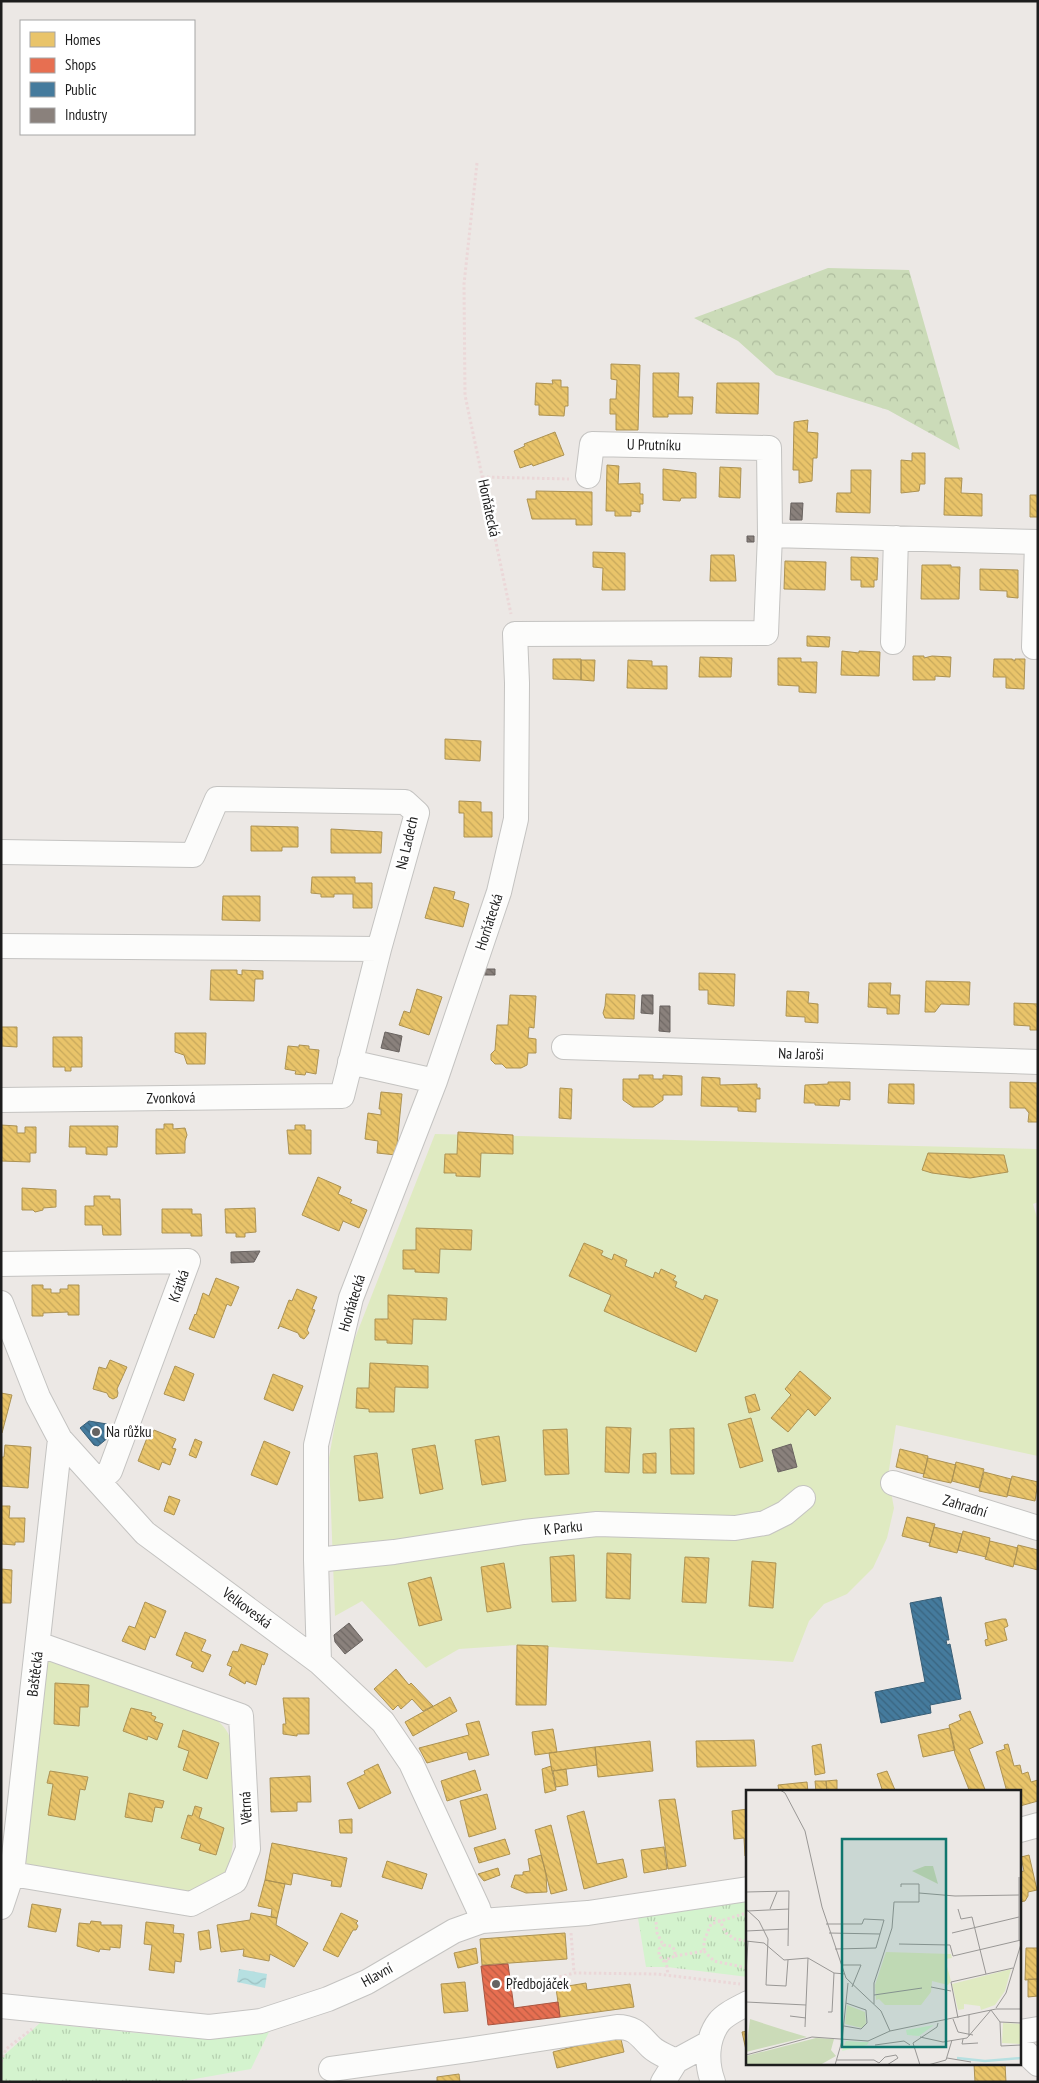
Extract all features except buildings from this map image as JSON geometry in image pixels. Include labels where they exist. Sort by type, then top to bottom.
[{"type":"street","name":"U Prutníku","points":[[515,634],[766,633],[770,535],[769,448],[592,444],[588,476]]},
{"type":"street","points":[[770,535],[1037,542],[1034,647]]},
{"type":"street","points":[[893,642],[896,538]]},
{"type":"street","name":"Horňátecká","points":[[319,1662],[316,1560],[316,1445],[351,1298],[435,1081],[499,892],[516,819],[517,683],[515,634]]},
{"type":"street","name":"Na Ladech","points":[[1,852],[193,855],[217,799],[405,802],[417,813],[379,949]]},
{"type":"street","points":[[1,946],[379,949],[350,1062],[435,1081]]},
{"type":"street","name":"Na Jaroši","points":[[564,1047],[1038,1062]]},
{"type":"street","name":"Zvonková","points":[[1,1100],[342,1096],[350,1062]]},
{"type":"street","name":"Krátká","points":[[1,1264],[188,1261],[110,1471],[99,1481]]},
{"type":"street","name":"Velkoveská","points":[[1,1303],[12,1357],[38,1397],[60,1439],[146,1533],[319,1662],[383,1722],[411,1763],[478,1908],[482,1921]]},
{"type":"street","name":"Baštěcká","points":[[1,1906],[12,1874],[60,1439]]},
{"type":"street","name":"Zahradní","points":[[893,1484],[1038,1528]]},
{"type":"street","name":"K Parku","points":[[316,1560],[394,1552],[524,1532],[597,1524],[735,1528],[765,1523],[784,1513],[803,1498]]},
{"type":"street","name":"Větrná","points":[[12,1874],[191,1904],[235,1881],[248,1849],[241,1716],[38,1644]]},
{"type":"street","points":[[1022,1829],[1038,1825]]},
{"type":"street","name":"Hlavní","points":[[1,2006],[208,2028],[261,2021],[328,1999],[367,1982],[454,1931],[482,1921],[588,1913],[746,1889]]},
{"type":"street","points":[[713,2082],[709,2071],[709,2042],[719,2021],[746,2003]]},
{"type":"street","points":[[330,2069],[617,2027],[633,2030],[644,2037],[652,2048],[676,2061]]},
{"type":"street","points":[[1022,2032],[1038,2029]]},
{"type":"street","points":[[663,2082],[676,2061],[709,2042]]},
{"type":"street","points":[[1022,2049],[1038,2064]]},
{"type":"path","name":"Horňátecká","points":[[476,163],[464,284],[465,396],[515,634]]},
{"type":"path","points":[[482,476],[585,479],[588,476]]},
{"type":"path","points":[[746,1915],[711,1924],[704,1941],[704,1951],[714,1962],[746,1968]]},
{"type":"path","points":[[656,1916],[657,1933],[663,1945]]},
{"type":"path","points":[[571,1934],[574,1972]]},
{"type":"path","points":[[663,1945],[659,1949],[659,1955],[663,1960],[704,1951]]},
{"type":"path","points":[[663,1945],[671,1946],[675,1950],[675,1956]]},
{"type":"path","points":[[666,1960],[668,1975]]},
{"type":"path","points":[[540,1982],[574,1972],[668,1975],[746,1985]]},
{"type":"green space","points":[[828,268],[909,270],[960,450],[888,410],[776,375],[738,341],[694,318]]},
{"type":"green space","points":[[435,1134],[1038,1149],[1038,1202],[1033,1204],[1038,1221],[1038,1456],[896,1425],[888,1476],[894,1508],[887,1538],[873,1568],[847,1594],[824,1604],[809,1621],[793,1662],[517,1645],[459,1649],[426,1668],[362,1601],[335,1616],[329,1458],[346,1361]]},
{"type":"green space","points":[[57,1659],[211,1716],[224,1727],[231,1742],[235,1808],[231,1858],[227,1874],[197,1892],[176,1893],[30,1867],[23,1859],[29,1833],[45,1662]]},
{"type":"green space","points":[[746,1899],[746,1977],[667,1967],[646,1967],[638,1918]]},
{"type":"green space","points":[[40,2023],[186,2038],[269,2032],[251,2069],[178,2082],[1,2082],[1,2058]]},
{"type":"water","points":[[239,1969],[267,1974],[265,1988],[237,1982]]},
{"type":"place","name":"Na růžku","points":[[96,1432]]},
{"type":"place","name":"Předbojáček","points":[[496,1984]]}]
